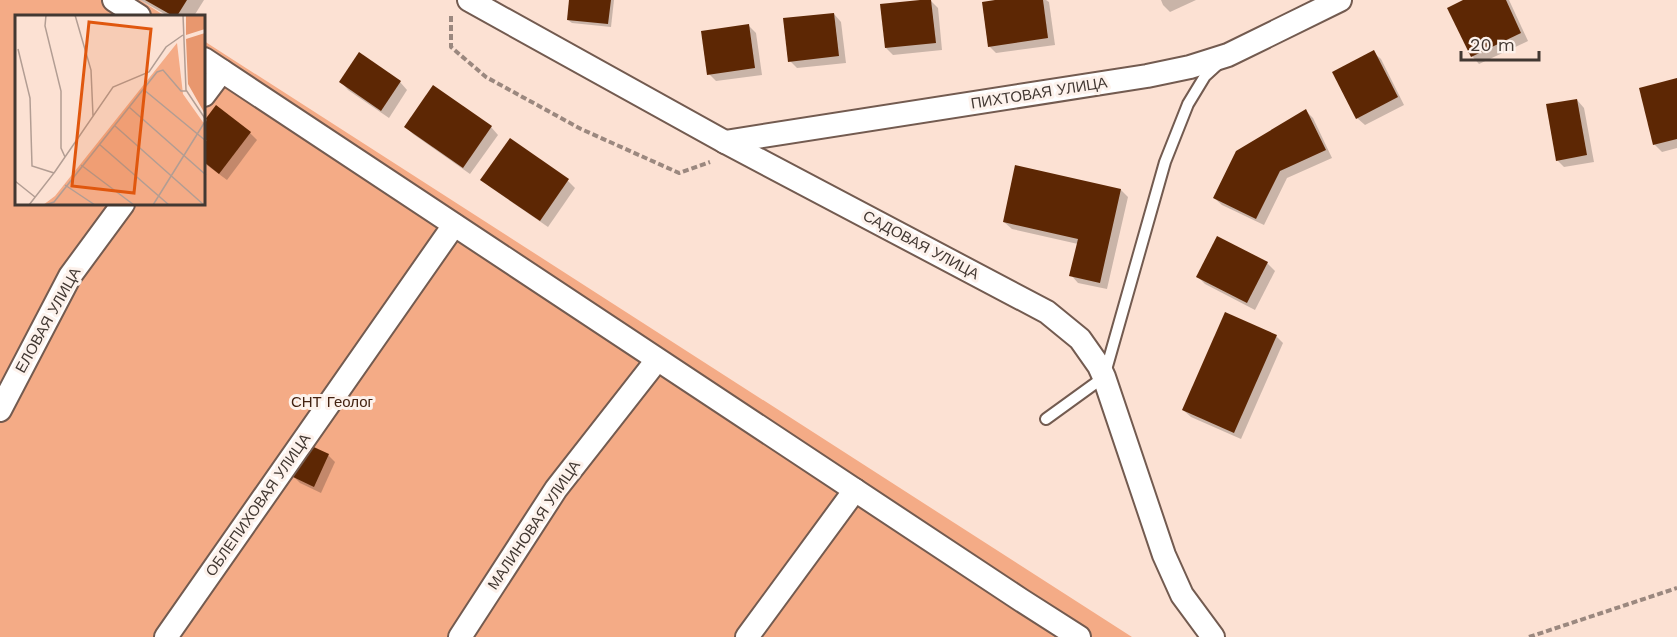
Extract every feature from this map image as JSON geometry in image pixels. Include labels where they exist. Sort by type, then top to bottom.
[{"type":"street","points":[[114,0],[137,15]]},
{"type":"street","name":"ПИХТОВАЯ УЛИЦА","points":[[733,146],[1190,67],[1228,55],[1340,0]]},
{"type":"street","name":"САДОВАЯ УЛИЦА","points":[[460,6],[733,146],[1047,312],[1080,339],[1104,376],[1164,555],[1182,595],[1212,637]]},
{"type":"street","points":[[206,88],[213,65],[855,490],[1049,629],[1079,637]]},
{"type":"street","name":"ЕЛОВАЯ УЛИЦА","points":[[0,410],[70,276],[122,206]]},
{"type":"street","name":"ОБЛЕПИХОВАЯ УЛИЦА","points":[[166,637],[454,225]]},
{"type":"street","name":"МАЛИНОВАЯ УЛИЦА","points":[[460,637],[556,489],[657,360]]},
{"type":"street","points":[[747,637],[855,490]]},
{"type":"lane","points":[[1046,419],[1104,376],[1165,162],[1188,104],[1205,76],[1228,55]]},
{"type":"path","points":[[460,6],[451,47],[486,77],[581,129],[679,173],[733,146]]},
{"type":"path","points":[[1529,637],[1677,588]]},
{"type":"green space","name":"СНТ Геолог","points":[[0,0],[140,0],[163,15],[15,15],[15,206],[206,206],[206,42],[1132,637],[0,637]]},
{"type":"building","points":[[145,0],[187,0],[178,15],[171,15]]},
{"type":"building","points":[[569,0],[611,0],[608,24],[567,20]]},
{"type":"building","points":[[931,0],[936,43],[885,48],[880,4]]},
{"type":"building","points":[[1043,0],[1048,38],[988,47],[982,2]]},
{"type":"building","points":[[1463,0],[1506,0],[1521,33],[1471,57],[1447,8]]},
{"type":"building","points":[[834,13],[839,56],[788,62],[783,18]]},
{"type":"building","points":[[749,24],[755,68],[707,75],[701,31]]},
{"type":"building","points":[[1374,50],[1398,97],[1356,119],[1332,72]]},
{"type":"building","points":[[359,52],[401,81],[381,111],[339,82]]},
{"type":"building","points":[[1677,78],[1677,139],[1653,145],[1639,88]]},
{"type":"building","points":[[433,85],[492,126],[463,168],[404,127]]},
{"type":"building","points":[[1577,99],[1587,155],[1556,161],[1546,104]]},
{"type":"building","points":[[216,105],[251,132],[219,174],[206,164],[206,118]]},
{"type":"building","points":[[1306,109],[1326,150],[1280,171],[1256,219],[1213,198],[1236,151]]},
{"type":"building","points":[[510,138],[569,179],[540,221],[480,180]]},
{"type":"building","points":[[1015,165],[1121,189],[1100,283],[1069,276],[1078,239],[1003,222]]},
{"type":"building","points":[[1217,236],[1268,262],[1247,303],[1196,277]]},
{"type":"building","points":[[1225,312],[1277,335],[1234,433],[1182,410]]},
{"type":"building","points":[[305,443],[329,454],[314,487],[291,476]]}]
